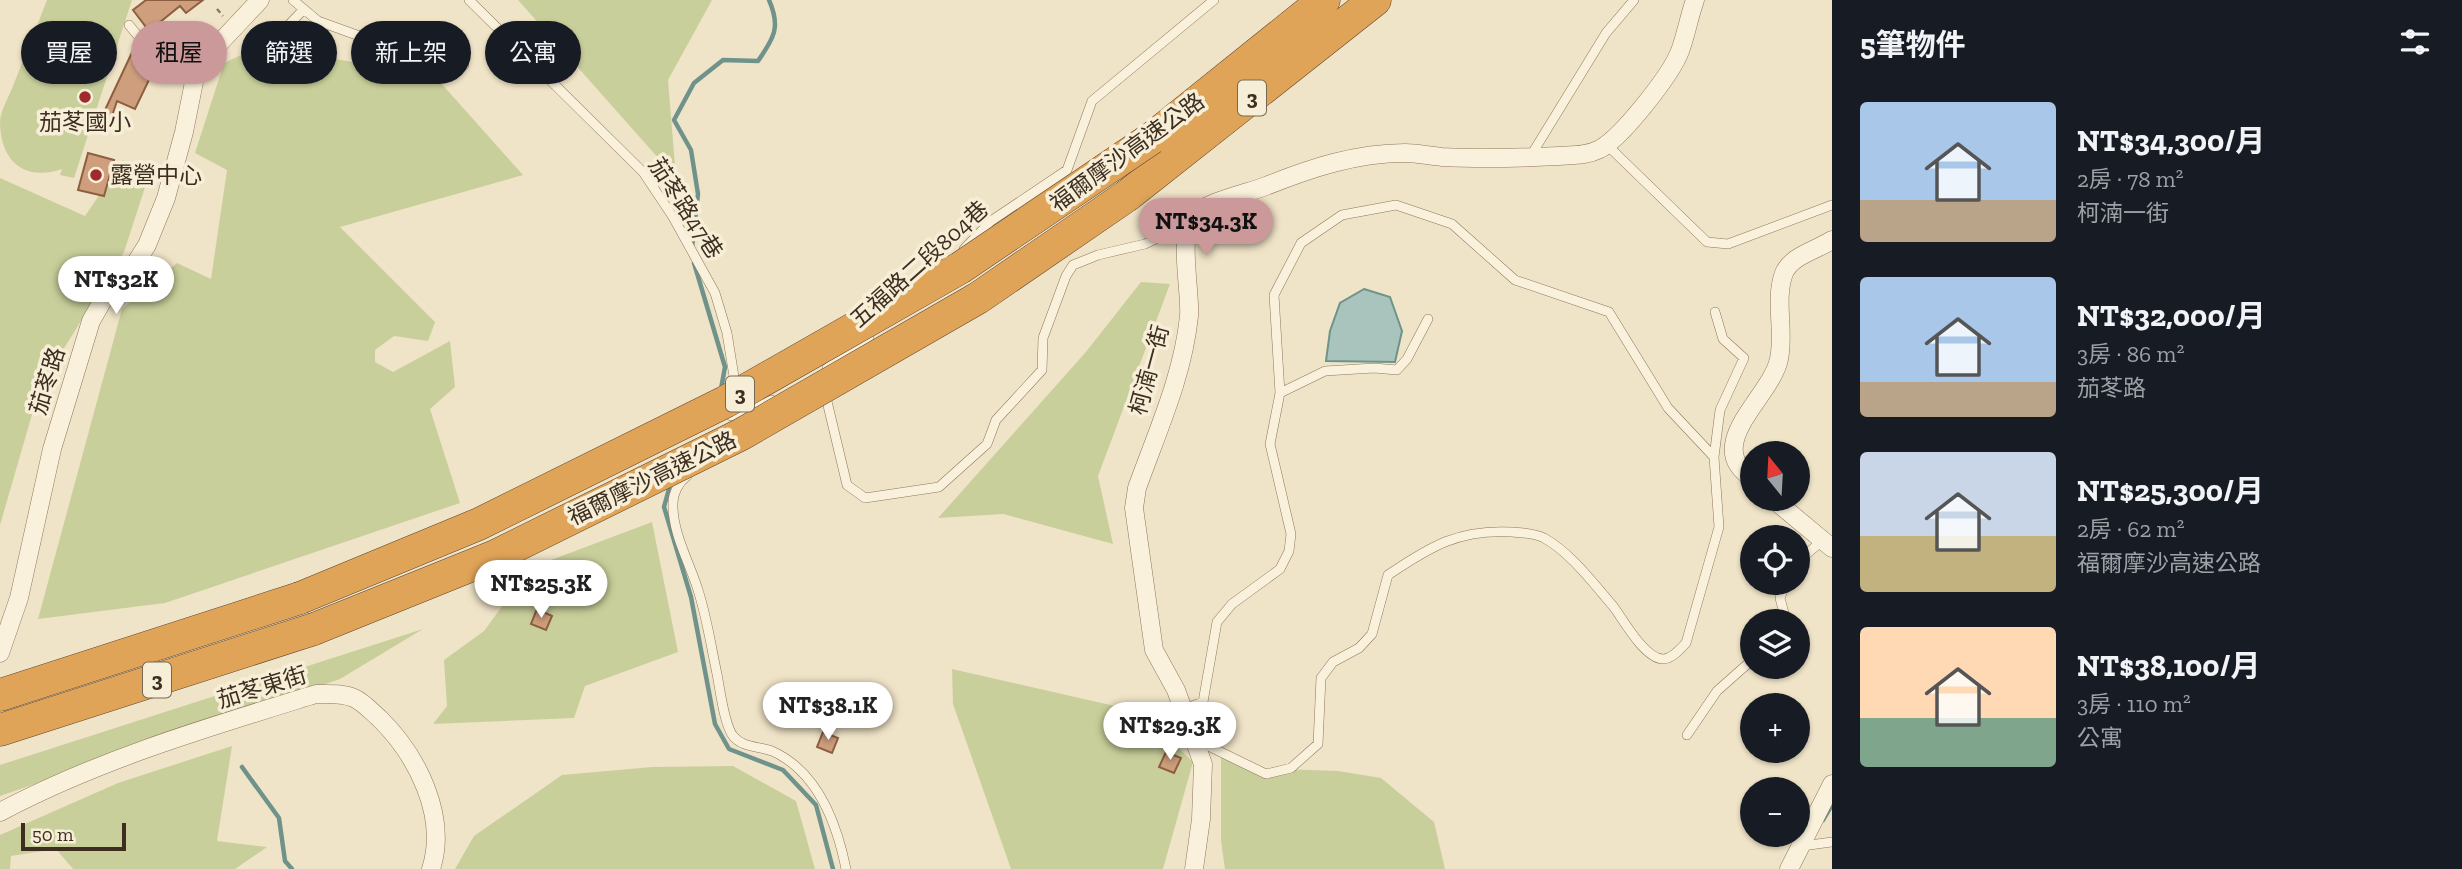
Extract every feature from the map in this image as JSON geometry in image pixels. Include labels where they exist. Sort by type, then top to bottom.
[{"type":"highway","name":"福爾摩沙高速公路","points":[[0,695],[300,598],[479,524],[725,402],[960,268],[1152,138],[1324,0]]},
{"type":"highway","name":"福爾摩沙高速公路","points":[[0,730],[314,629],[495,556],[740,435],[978,299],[1128,195],[1375,0]]},
{"type":"street","name":"茄苳路","points":[[227,32],[260,0]]},
{"type":"street","points":[[1191,223],[1193,217],[1208,207],[1323,165],[1362,156],[1407,153],[1442,157],[1529,158],[1583,155],[1606,144],[1654,93],[1680,52],[1695,0]]},
{"type":"street","name":"茄苳路","points":[[1,650],[19,598],[52,449],[91,321],[107,293],[130,271],[147,245],[166,198],[194,84]]},
{"type":"street","name":"柯湳一街","points":[[1191,223],[1186,279],[1189,314],[1182,359],[1137,488],[1135,508],[1154,650],[1184,709],[1203,764],[1201,819],[1194,869]]},
{"type":"street","points":[[1740,469],[1734,460],[1738,433],[1748,410],[1766,390],[1779,363],[1779,294],[1785,271],[1798,257],[1832,240]]},
{"type":"street","points":[[1787,511],[1827,545]]},
{"type":"street","name":"茄苳東街","points":[[0,812],[62,780],[131,754],[316,694],[335,694],[354,698],[366,707],[400,742],[418,770],[427,792],[435,828],[436,855],[431,869]]},
{"type":"street","points":[[1810,829],[1832,784]]},
{"type":"street","points":[[1789,869],[1801,847]]},
{"type":"lane","points":[[293,0],[318,21],[351,33]]},
{"type":"lane","name":"茄苳路47巷","points":[[469,0],[643,172],[673,217],[715,293],[734,367],[737,399],[724,438],[701,464],[679,482],[673,502],[678,532],[709,627],[726,716],[733,735],[746,745],[768,750],[790,760],[807,777],[836,831],[846,869]]},
{"type":"lane","name":"五福路二段804巷","points":[[959,253],[991,220],[1067,170],[1092,100],[1214,0]]},
{"type":"lane","points":[[1529,158],[1606,33],[1634,0]]},
{"type":"lane","points":[[292,21],[304,9]]},
{"type":"lane","points":[[1606,144],[1707,242],[1728,244],[1832,205]]},
{"type":"lane","points":[[1184,709],[1203,702],[1216,622],[1232,604],[1280,569],[1289,551],[1291,534],[1270,444],[1280,393],[1274,295],[1301,243],[1342,215],[1396,205],[1452,224],[1515,280],[1609,312],[1668,408],[1714,457]]},
{"type":"lane","points":[[796,391],[822,380],[847,485],[865,498],[939,487],[988,444],[996,420],[1042,370],[1043,338],[1066,276],[1073,265],[1098,255],[1145,244],[1191,223]]},
{"type":"lane","name":"五福路二段804巷","points":[[890,321],[951,262]]},
{"type":"lane","points":[[1196,740],[1266,774],[1292,768],[1318,744],[1321,678],[1333,662],[1359,648],[1372,634],[1388,575],[1430,547],[1461,535],[1494,531],[1531,533],[1543,538],[1565,554],[1655,657],[1663,659],[1672,656],[1686,643],[1719,527],[1714,457],[1720,410],[1744,358],[1723,339],[1715,312]]},
{"type":"lane","points":[[1280,393],[1325,371],[1374,368],[1397,370],[1429,319]]},
{"type":"lane","name":"五福路二段804巷","points":[[822,380],[821,373],[880,328]]},
{"type":"lane","points":[[731,416],[783,396]]},
{"type":"lane","points":[[1810,555],[1827,545]]},
{"type":"lane","points":[[1687,736],[1717,691],[1740,671]]},
{"type":"lane","points":[[1810,845],[1832,842]]},
{"type":"green space","points":[[47,0],[132,0],[117,46],[117,21],[39,21]]},
{"type":"green space","points":[[518,0],[712,0],[668,80],[676,178],[581,71],[581,21],[537,21]]},
{"type":"green space","points":[[241,55],[241,84],[337,84],[337,60],[351,61],[351,84],[442,84],[523,175],[340,227],[435,322],[428,341],[394,336],[375,350],[375,362],[393,372],[450,341],[455,387],[430,409],[460,503],[165,603],[38,619],[122,309],[177,263],[211,279],[227,170],[195,153],[217,84],[227,84],[227,62]]},
{"type":"green space","points":[[21,65],[21,84],[105,84],[74,178],[60,175],[62,169],[36,173],[17,165],[4,147],[0,121]]},
{"type":"green space","points":[[123,160],[148,178],[124,252],[40,387],[0,525],[0,178],[85,216]]},
{"type":"green space","points":[[1141,282],[1170,284],[1098,476],[1113,544],[1003,514],[938,518],[1085,353]]},
{"type":"green space","points":[[652,522],[678,652],[585,686],[574,718],[433,724],[447,706],[444,660],[484,631],[530,568]]},
{"type":"green space","points":[[423,629],[340,679],[0,796],[0,765]]},
{"type":"green space","points":[[952,669],[1141,712],[1193,762],[1163,869],[1011,869],[953,704]]},
{"type":"green space","points":[[232,746],[217,841],[267,847],[235,869],[73,869],[56,849],[11,856],[10,869],[0,869],[0,835],[118,783]]},
{"type":"green space","points":[[1221,746],[1245,768],[1338,771],[1381,778],[1434,822],[1445,869],[1225,869],[1221,841]]},
{"type":"green space","points":[[733,766],[796,801],[815,869],[455,869],[474,836],[562,775],[652,767]]},
{"type":"water","points":[[1364,289],[1390,297],[1402,331],[1395,362],[1326,361],[1330,331],[1340,303]]},
{"type":"building","points":[[146,0],[203,0],[186,13],[180,6],[161,21],[141,21],[133,10]]},
{"type":"building","points":[[131,55],[131,84],[147,84],[135,109],[117,101],[108,128],[98,125]]},
{"type":"building","name":"露營中心","points":[[88,153],[114,160],[104,196],[78,190]]},
{"type":"building","points":[[537,609],[552,616],[546,630],[531,624]]},
{"type":"building","points":[[823,732],[838,738],[832,753],[817,747]]},
{"type":"building","points":[[1166,752],[1181,758],[1174,773],[1159,767]]},
{"type":"waterway","points":[[692,247],[698,194],[691,150],[674,120],[694,83],[723,60],[758,61],[774,32],[775,18],[769,0]]},
{"type":"waterway","points":[[694,263],[725,367],[721,389]]},
{"type":"waterway","points":[[670,485],[664,507],[691,597],[715,724],[729,749],[783,770],[816,805],[833,869]]},
{"type":"waterway","points":[[242,767],[279,818],[285,861],[292,869]]},
{"type":"waterway","points":[[1823,820],[1832,805]]},
{"type":"place","name":"茄苳國小","points":[[85,97]]},
{"type":"place","name":"露營中心","points":[[96,175]]}]
